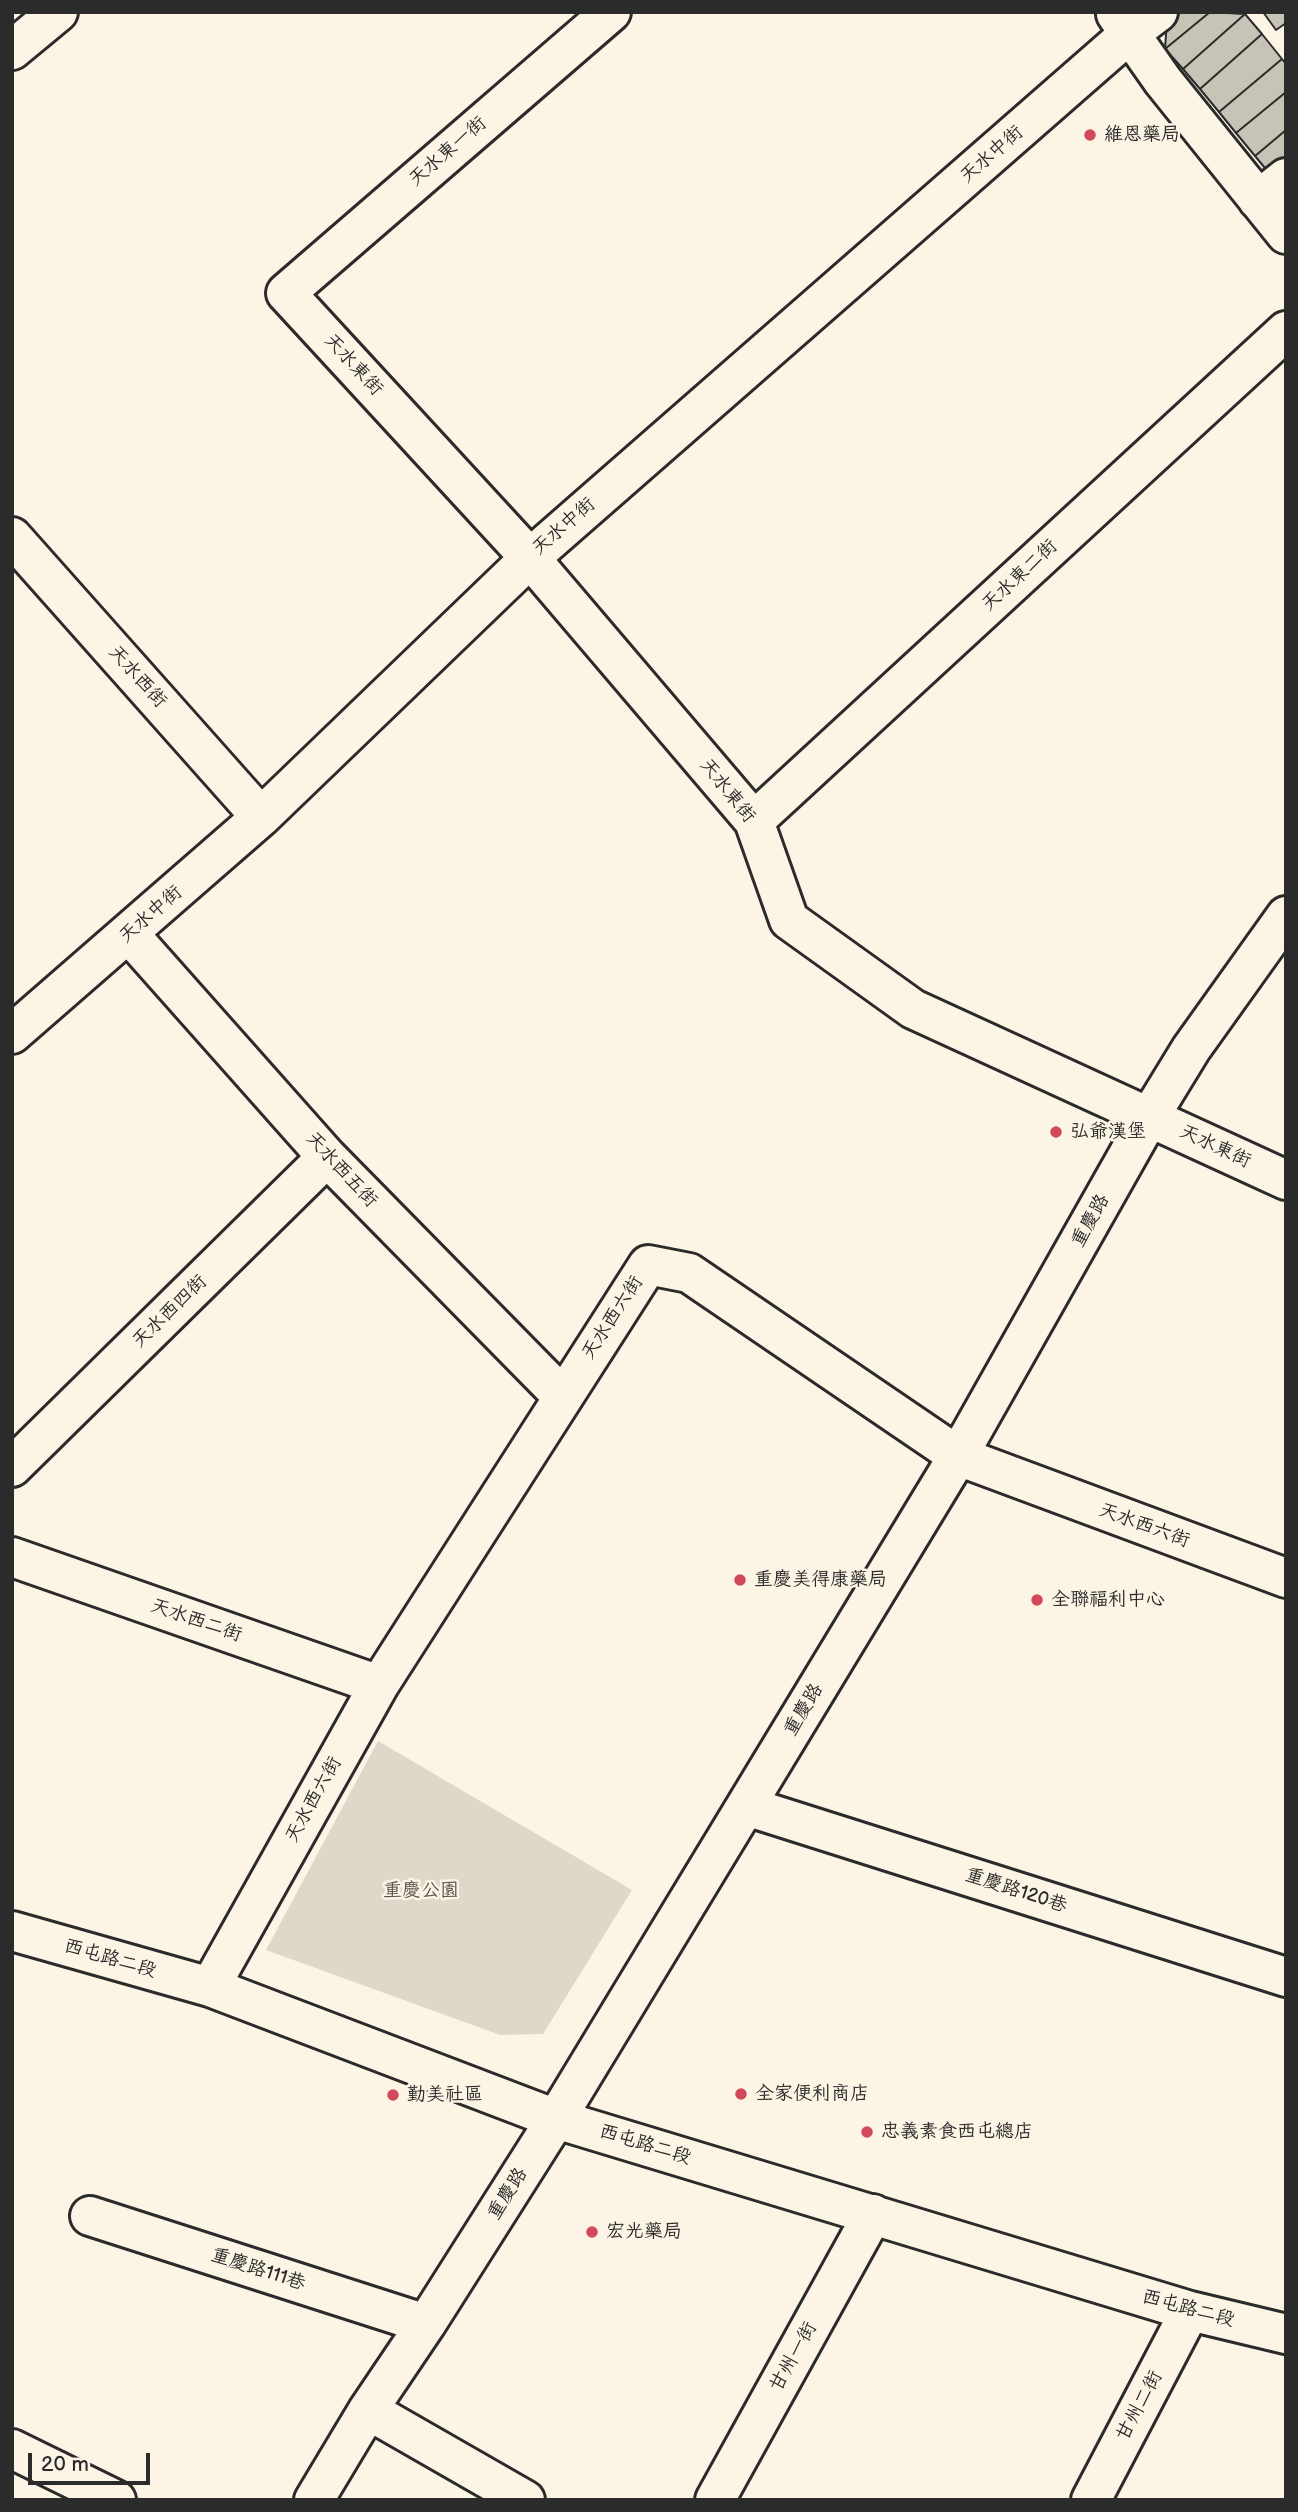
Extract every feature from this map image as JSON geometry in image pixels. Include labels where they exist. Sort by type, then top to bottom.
[{"type":"street","points":[[12,50],[58,12]]},
{"type":"street","name":"天水東一街","points":[[286,293],[611,12]]},
{"type":"street","points":[[1134,20],[1163,81],[1272,189],[1286,234]]},
{"type":"street","name":"天水中街","points":[[12,1034],[261,817],[530,558],[1134,20]]},
{"type":"street","name":"天水東街","points":[[286,293],[530,558],[754,821],[789,920],[914,1009],[1286,1181]]},
{"type":"street","name":"天水東二街","points":[[754,821],[1286,331]]},
{"type":"street","name":"天水西街","points":[[17,551],[261,817]]},
{"type":"street","name":"重慶路","points":[[314,2500],[368,2410],[556,2119],[958,1456],[1150,1116],[1191,1049],[1286,916]]},
{"type":"street","name":"天水西五街","points":[[129,934],[327,1157],[562,1396]]},
{"type":"street","name":"天水西四街","points":[[12,1467],[327,1157]]},
{"type":"street","name":"天水西六街","points":[[210,1987],[379,1685],[648,1265],[689,1273],[958,1456],[1286,1578]]},
{"type":"street","name":"天水西二街","points":[[12,1557],[379,1685]]},
{"type":"street","name":"重慶路120巷","points":[[746,1805],[1286,1977]]},
{"type":"street","name":"西屯路二段","points":[[12,1931],[210,1987],[556,2119],[1190,2311],[1286,2334]]},
{"type":"street","name":"甘州一街","points":[[715,2500],[873,2214]]},
{"type":"street","name":"重慶路111巷","points":[[90,2216],[426,2324]]},
{"type":"street","name":"甘州二街","points":[[1091,2500],[1190,2311]]},
{"type":"street","points":[[368,2410],[525,2500]]},
{"type":"street","points":[[12,2449],[116,2500]]},
{"type":"green space","name":"重慶公園","points":[[378,1741],[632,1890],[543,2034],[500,2035],[266,1950]]},
{"type":"building","points":[[1177,12],[1210,12],[1165,49],[1167,20]]},
{"type":"building","points":[[1210,12],[1245,14],[1183,69],[1165,49]]},
{"type":"building","points":[[1263,12],[1286,12],[1286,23],[1276,30]]},
{"type":"building","points":[[1245,14],[1262,34],[1200,89],[1183,69]]},
{"type":"building","points":[[1262,34],[1282,59],[1219,112],[1200,89]]},
{"type":"building","points":[[1282,59],[1286,64],[1286,92],[1236,133],[1219,112]]},
{"type":"building","points":[[1286,92],[1286,130],[1255,156],[1236,133]]},
{"type":"building","points":[[1286,130],[1286,160],[1269,173],[1255,156]]},
{"type":"place","name":"維恩藥局","points":[[1090,135]]},
{"type":"place","name":"弘爺漢堡","points":[[1056,1132]]},
{"type":"place","name":"重慶美得康藥局","points":[[740,1580]]},
{"type":"place","name":"全聯福利中心","points":[[1037,1600]]},
{"type":"place","name":"全家便利商店","points":[[741,2094]]},
{"type":"place","name":"勤美社區","points":[[393,2095]]},
{"type":"place","name":"忠義素食西屯總店","points":[[867,2132]]},
{"type":"place","name":"宏光藥局","points":[[592,2232]]}]
